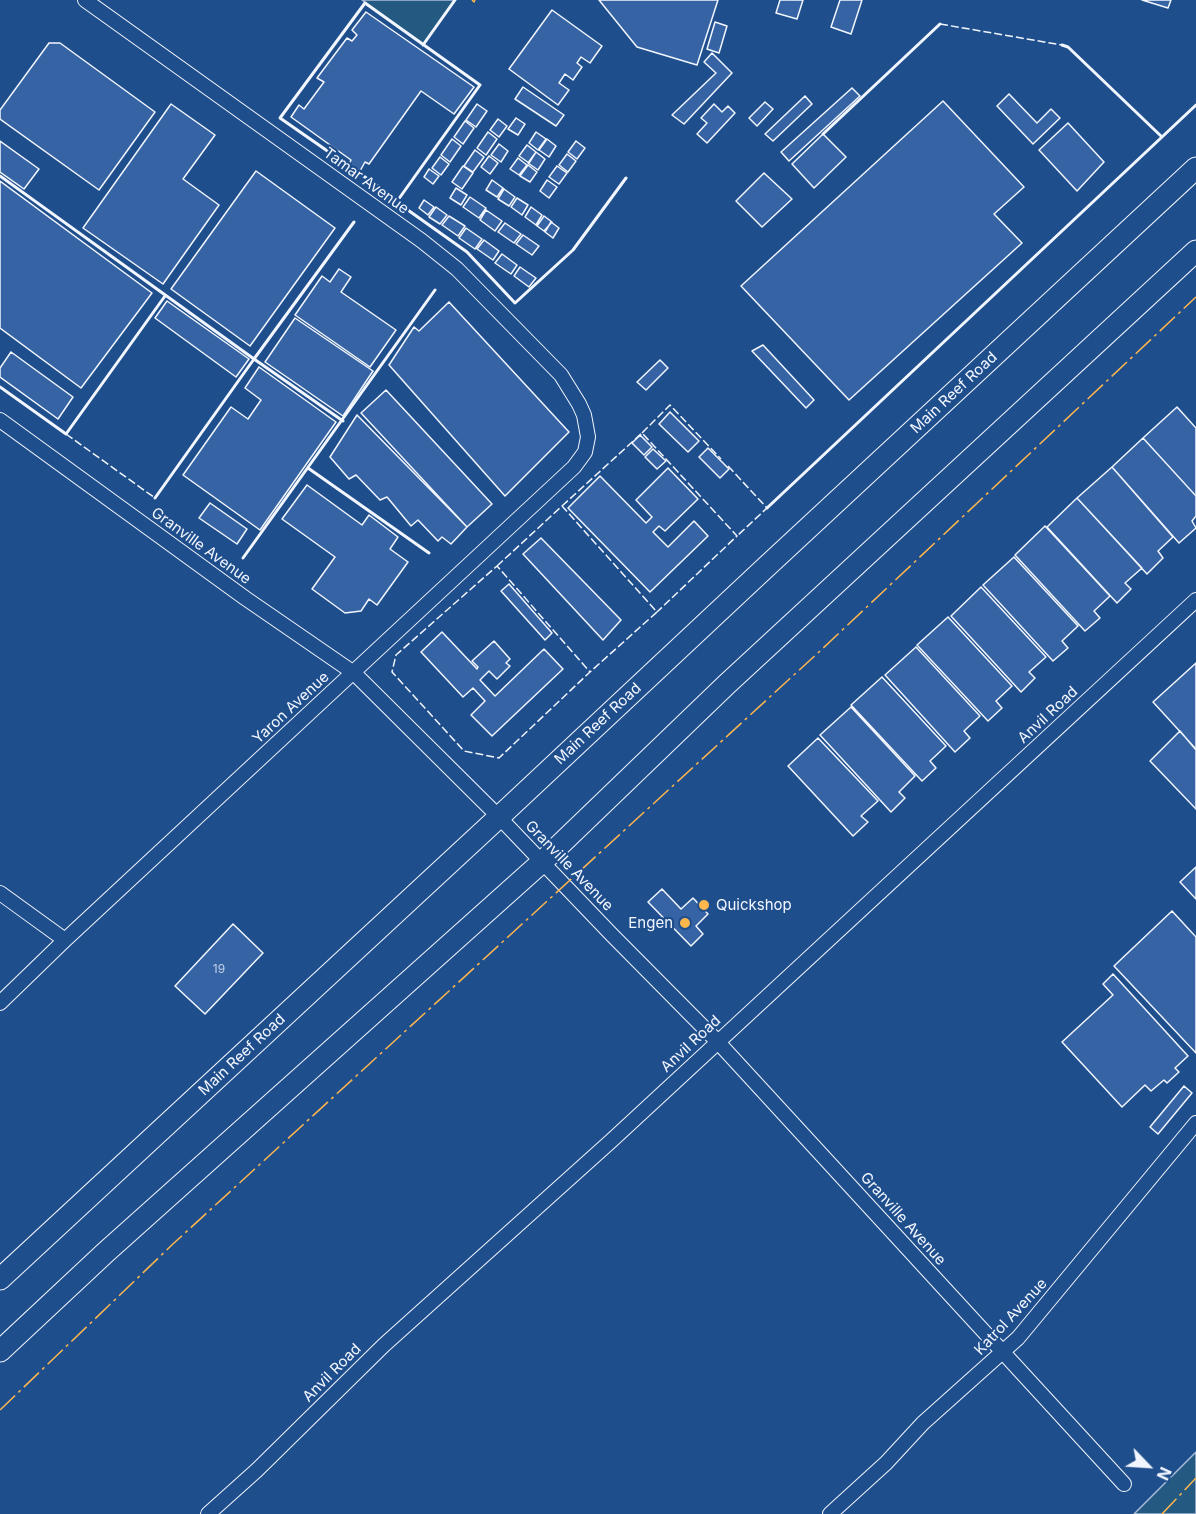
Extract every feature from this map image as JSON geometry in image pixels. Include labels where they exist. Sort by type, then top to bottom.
[{"type":"main road","name":"Main Reef Road","points":[[0,1279],[1196,168]]},
{"type":"main road","points":[[0,1351],[115,1244],[542,862],[727,684],[1196,251]]},
{"type":"street","name":"Tamar Avenue","points":[[85,0],[441,255],[511,322],[561,375],[579,404],[587,429]]},
{"type":"street","name":"Granville Avenue","points":[[0,420],[245,598],[354,673],[499,817],[717,1041],[1124,1484]]},
{"type":"street","name":"Yaron Avenue","points":[[0,1003],[574,467],[585,452],[587,429]]},
{"type":"street","name":"Anvil Road","points":[[208,1514],[257,1470],[384,1345],[611,1141],[1196,600]]},
{"type":"street","points":[[0,893],[65,940]]},
{"type":"street","name":"Katrol Avenue","points":[[830,1514],[886,1463],[923,1423],[1003,1352],[1047,1305],[1196,1124]]},
{"type":"shaded area","points":[[362,0],[455,0],[423,45]]},
{"type":"shaded area","points":[[1196,1452],[1196,1514],[1134,1514]]},
{"type":"building","points":[[599,0],[718,0],[697,65],[637,47]]},
{"type":"building","points":[[780,0],[803,0],[797,19],[776,13]]},
{"type":"building","points":[[840,0],[862,0],[851,34],[831,27]]},
{"type":"building","points":[[1142,0],[1171,0],[1168,8]]},
{"type":"building","points":[[552,10],[602,46],[590,63],[581,57],[577,63],[582,67],[573,80],[565,74],[559,83],[569,90],[558,105],[509,69]]},
{"type":"building","points":[[366,12],[474,87],[454,114],[421,91],[369,164],[365,162],[360,171],[348,166],[351,160],[291,117],[299,105],[304,109],[324,82],[317,78],[347,38],[352,41],[357,35],[352,30]]},
{"type":"building","points":[[715,22],[727,26],[719,53],[707,49]]},
{"type":"building","points":[[49,43],[60,43],[155,112],[99,190],[0,119],[0,110]]},
{"type":"building","points":[[712,53],[732,73],[684,124],[672,115],[716,73],[704,62]]},
{"type":"building","points":[[523,87],[564,115],[556,126],[515,99]]},
{"type":"building","points":[[852,88],[860,96],[789,161],[781,152]]},
{"type":"building","points":[[1009,94],[1037,123],[1051,109],[1060,118],[1033,144],[997,106]]},
{"type":"building","points":[[805,96],[812,104],[773,141],[765,134]]},
{"type":"building","points":[[943,101],[1024,187],[994,214],[1022,243],[849,400],[741,286]]},
{"type":"building","points":[[765,102],[773,109],[757,126],[749,118]]},
{"type":"building","points":[[171,104],[215,135],[183,179],[219,205],[163,284],[83,228]]},
{"type":"building","points":[[477,104],[487,111],[476,127],[466,120]]},
{"type":"building","points":[[714,104],[722,112],[728,106],[735,113],[707,143],[697,134],[707,123],[701,118]]},
{"type":"building","points":[[516,118],[525,124],[518,135],[508,129]]},
{"type":"building","points":[[498,119],[507,126],[499,137],[490,130]]},
{"type":"building","points":[[465,121],[474,128],[463,144],[454,137]]},
{"type":"building","points":[[1068,123],[1104,162],[1077,191],[1039,150]]},
{"type":"building","points":[[488,132],[497,139],[486,155],[477,148]]},
{"type":"building","points":[[536,132],[546,139],[538,150],[529,143]]},
{"type":"building","points":[[823,134],[846,157],[814,188],[792,164]]},
{"type":"building","points":[[452,139],[461,146],[450,162],[441,155]]},
{"type":"building","points":[[547,139],[556,146],[549,157],[539,150]]},
{"type":"building","points":[[0,141],[39,169],[24,189],[0,172]]},
{"type":"building","points":[[576,141],[585,148],[577,159],[568,152]]},
{"type":"building","points":[[499,144],[508,151],[501,162],[491,155]]},
{"type":"building","points":[[527,145],[536,152],[529,163],[519,156]]},
{"type":"building","points":[[475,150],[484,157],[473,172],[464,166]]},
{"type":"building","points":[[536,152],[545,159],[538,170],[528,163]]},
{"type":"building","points":[[567,154],[576,161],[568,172],[559,165]]},
{"type":"building","points":[[489,156],[498,163],[490,174],[481,167]]},
{"type":"building","points":[[440,157],[449,164],[441,175],[432,168]]},
{"type":"building","points":[[518,158],[527,165],[519,175],[510,169]]},
{"type":"building","points":[[528,165],[537,172],[530,182],[520,176]]},
{"type":"building","points":[[463,166],[473,173],[462,189],[452,182]]},
{"type":"building","points":[[557,166],[567,173],[559,184],[549,177]]},
{"type":"building","points":[[429,169],[439,176],[433,184],[424,177]]},
{"type":"building","points":[[256,171],[335,228],[250,346],[171,289]]},
{"type":"building","points":[[764,173],[792,199],[762,227],[736,201]]},
{"type":"building","points":[[492,180],[503,188],[497,197],[486,190]]},
{"type":"building","points":[[547,180],[557,187],[549,198],[540,191]]},
{"type":"building","points":[[0,181],[152,293],[81,388],[0,328]]},
{"type":"building","points":[[456,188],[467,195],[461,205],[450,198]]},
{"type":"building","points":[[504,189],[515,197],[509,206],[498,199]]},
{"type":"building","points":[[470,197],[486,208],[479,218],[463,207]]},
{"type":"building","points":[[517,198],[528,205],[522,215],[511,207]]},
{"type":"building","points":[[424,200],[434,207],[428,215],[419,208]]},
{"type":"building","points":[[436,207],[447,215],[440,224],[429,217]]},
{"type":"building","points":[[531,207],[542,215],[536,225],[525,217]]},
{"type":"building","points":[[486,210],[502,221],[495,231],[480,220]]},
{"type":"building","points":[[449,216],[465,226],[458,236],[442,225]]},
{"type":"building","points":[[544,216],[552,222],[544,231],[537,226]]},
{"type":"building","points":[[551,222],[559,228],[553,238],[545,232]]},
{"type":"building","points":[[505,223],[521,234],[514,243],[498,232]]},
{"type":"building","points":[[466,228],[482,239],[475,249],[459,238]]},
{"type":"building","points":[[523,235],[539,246],[532,255],[516,244]]},
{"type":"building","points":[[484,240],[499,251],[493,260],[477,249]]},
{"type":"building","points":[[502,254],[517,265],[511,274],[495,263]]},
{"type":"building","points":[[520,267],[536,278],[529,287],[514,276]]},
{"type":"building","points":[[339,269],[351,277],[341,292],[396,330],[370,367],[295,315],[322,276],[330,282]]},
{"type":"building","points":[[167,301],[249,359],[236,377],[155,318]]},
{"type":"building","points":[[449,302],[569,432],[505,496],[389,365],[414,327],[419,331]]},
{"type":"building","points":[[295,318],[373,371],[343,416],[265,362]]},
{"type":"building","points":[[763,345],[814,400],[806,408],[752,351]]},
{"type":"building","points":[[11,352],[73,397],[58,419],[0,377],[0,368]]},
{"type":"building","points":[[660,360],[668,368],[646,390],[637,382]]},
{"type":"building","points":[[259,367],[336,422],[260,530],[183,475],[231,407],[248,419],[261,400],[245,388]]},
{"type":"building","points":[[386,390],[492,504],[467,527],[361,413]]},
{"type":"building","points":[[1177,407],[1196,428],[1196,496],[1143,438]]},
{"type":"building","points":[[670,412],[699,441],[688,452],[659,424]]},
{"type":"building","points":[[357,415],[467,527],[451,544],[442,537],[438,541],[418,520],[411,526],[387,497],[380,500],[356,475],[349,479],[330,457]]},
{"type":"building","points":[[640,435],[652,447],[644,455],[632,443]]},
{"type":"building","points":[[1143,438],[1196,496],[1196,516],[1192,521],[1196,528],[1179,543],[1112,467]]},
{"type":"building","points":[[708,448],[729,469],[720,478],[699,457]]},
{"type":"building","points":[[653,449],[666,461],[657,469],[645,457]]},
{"type":"building","points":[[1112,467],[1173,537],[1158,551],[1163,558],[1147,574],[1077,498]]},
{"type":"building","points":[[668,468],[698,499],[665,531],[659,526],[653,532],[668,547],[694,521],[708,536],[650,592],[568,508],[600,476],[646,523],[652,517],[636,500]]},
{"type":"building","points":[[307,485],[362,525],[369,515],[398,537],[390,549],[408,562],[377,605],[369,599],[361,611],[345,613],[312,589],[335,557],[282,519]]},
{"type":"building","points":[[1077,498],[1142,568],[1125,583],[1131,589],[1117,603],[1047,527]]},
{"type":"building","points":[[210,503],[247,529],[237,544],[199,518]]},
{"type":"building","points":[[1045,526],[1110,596],[1094,611],[1100,618],[1085,631],[1015,555]]},
{"type":"building","points":[[541,538],[621,620],[603,640],[523,554]]},
{"type":"building","points":[[1014,557],[1078,626],[1062,641],[1068,648],[1053,661],[983,585]]},
{"type":"building","points":[[509,584],[552,633],[545,640],[501,591]]},
{"type":"building","points":[[981,587],[1046,657],[1029,672],[1035,678],[1021,692],[951,616]]},
{"type":"building","points":[[948,617],[1012,686],[996,701],[1002,708],[988,721],[917,645]]},
{"type":"building","points":[[442,632],[477,669],[478,667],[472,661],[494,641],[510,659],[506,663],[510,666],[497,679],[489,671],[480,680],[495,696],[544,649],[563,669],[492,736],[471,715],[485,701],[473,688],[463,697],[421,652]]},
{"type":"building","points":[[916,647],[980,716],[964,731],[970,738],[955,752],[885,675]]},
{"type":"building","points":[[1196,663],[1196,749],[1153,702]]},
{"type":"building","points":[[882,677],[946,746],[930,761],[936,768],[922,781],[851,705]]},
{"type":"building","points":[[851,707],[915,776],[899,792],[905,798],[891,812],[820,735]]},
{"type":"building","points":[[1180,731],[1196,750],[1196,809],[1150,761]]},
{"type":"building","points":[[818,738],[878,801],[861,816],[868,822],[853,836],[788,766]]},
{"type":"building","points":[[1196,867],[1196,899],[1180,882]]},
{"type":"building","points":[[662,889],[681,909],[693,898],[708,914],[696,926],[703,934],[691,946],[648,902]]},
{"type":"building","points":[[1172,911],[1196,937],[1196,1053],[1114,966]]},
{"type":"building","points":[[233,924],[263,953],[205,1014],[175,986]]},
{"type":"building","points":[[1113,974],[1188,1056],[1175,1068],[1179,1072],[1167,1083],[1164,1080],[1151,1091],[1145,1085],[1122,1107],[1062,1042],[1113,995],[1103,984]]},
{"type":"building","points":[[1184,1086],[1192,1093],[1158,1134],[1150,1127]]},
{"type":"fence","points":[[940,24],[1062,45]]},
{"type":"fence","points":[[642,433],[670,405],[721,459]]},
{"type":"fence","points":[[562,506],[642,433],[737,536],[657,612]]},
{"type":"fence","points":[[66,434],[155,498]]},
{"type":"fence","points":[[728,466],[767,508],[737,536]]},
{"type":"fence","points":[[497,566],[562,506],[657,612],[499,758],[464,751],[392,672],[396,655],[497,566],[590,672]]},
{"type":"wall","points":[[423,45],[455,0]]},
{"type":"wall","points":[[365,3],[480,85],[398,200],[280,118],[365,3]]},
{"type":"wall","points":[[823,134],[940,24]]},
{"type":"wall","points":[[1062,45],[1068,47],[1162,137],[1196,105]]},
{"type":"wall","points":[[767,508],[1162,137]]},
{"type":"wall","points":[[0,176],[254,359],[155,498]]},
{"type":"wall","points":[[398,200],[398,203],[467,252],[515,303],[573,250],[626,178]]},
{"type":"wall","points":[[343,421],[254,359],[354,222]]},
{"type":"wall","points":[[243,558],[435,290]]},
{"type":"wall","points":[[0,387],[66,434],[165,296]]},
{"type":"wall","points":[[308,468],[429,553]]},
{"type":"power","points":[[472,0],[474,2],[475,0]]},
{"type":"power","points":[[0,1410],[174,1243],[820,651],[1196,297]]},
{"type":"power","points":[[1162,1514],[1196,1478]]},
{"type":"place","name":"Quickshop","points":[[704,905]]},
{"type":"place","name":"Engen","points":[[685,923]]}]
